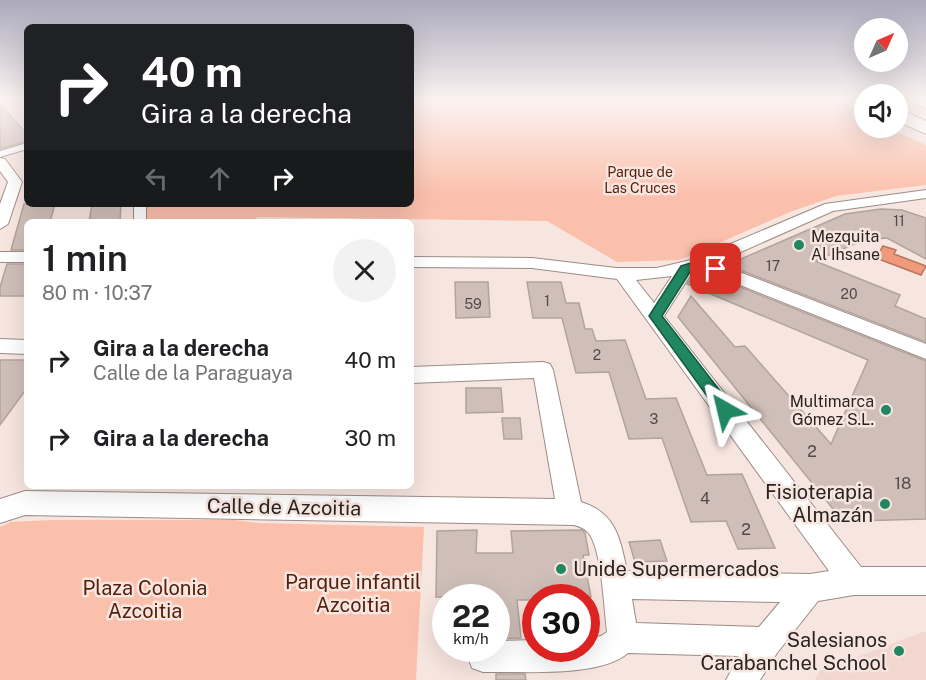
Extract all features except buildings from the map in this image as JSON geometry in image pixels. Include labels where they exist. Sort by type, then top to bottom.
[{"type":"street","points":[[0,154],[24,147]]},
{"type":"street","points":[[0,162],[15,182],[0,224]]},
{"type":"street","points":[[414,262],[532,263],[624,276],[693,266],[830,207],[926,194]]},
{"type":"street","points":[[901,197],[926,209]]},
{"type":"street","points":[[0,257],[24,257]]},
{"type":"street","points":[[655,316],[693,266]]},
{"type":"street","points":[[693,266],[926,352]]},
{"type":"street","points":[[624,276],[854,581]]},
{"type":"street","points":[[0,346],[24,346]]},
{"type":"street","points":[[414,375],[543,370],[570,512]]},
{"type":"street","name":"Calle de Azcoitia","points":[[0,511],[25,503],[570,512],[587,516],[598,525],[615,585],[623,638]]},
{"type":"street","points":[[615,585],[810,588],[854,581],[926,581]]},
{"type":"street","points":[[742,680],[766,642],[810,588]]},
{"type":"street","points":[[510,656],[594,654],[610,649],[623,638],[766,642]]},
{"type":"shaded area","points":[[883,246],[896,250],[894,254],[926,266],[921,275],[876,258]]},
{"type":"shaded area","name":"Salesianos Carabanchel School","points":[[926,632],[926,680],[815,680],[820,671]]},
{"type":"green space","name":"Parque de Las Cruces","points":[[414,132],[854,132],[854,138],[908,137],[926,145],[926,185],[836,196],[790,212],[680,260],[617,262],[547,221],[258,217],[254,219],[145,219],[145,207],[414,207]]},
{"type":"green space","name":"Plaza Colonia Azcoitia","points":[[235,520],[258,523],[424,527],[416,680],[0,680],[0,527],[11,522]]},
{"type":"place","name":"Mezquita Al Ihsane","points":[[799,245]]},
{"type":"place","name":"Multimarca Gómez S.L.","points":[[886,410]]},
{"type":"place","name":"Fisioterapia Almazán","points":[[885,504]]},
{"type":"place","name":"Unide Supermercados","points":[[561,569]]},
{"type":"place","name":"Salesianos Carabanchel School","points":[[899,651]]},
{"type":"route","points":[[716,269],[701,263],[686,269],[655,316],[725,410]]},
{"type":"park label","name":"Parque infantil Azcoitia","points":[[353,594]]}]
